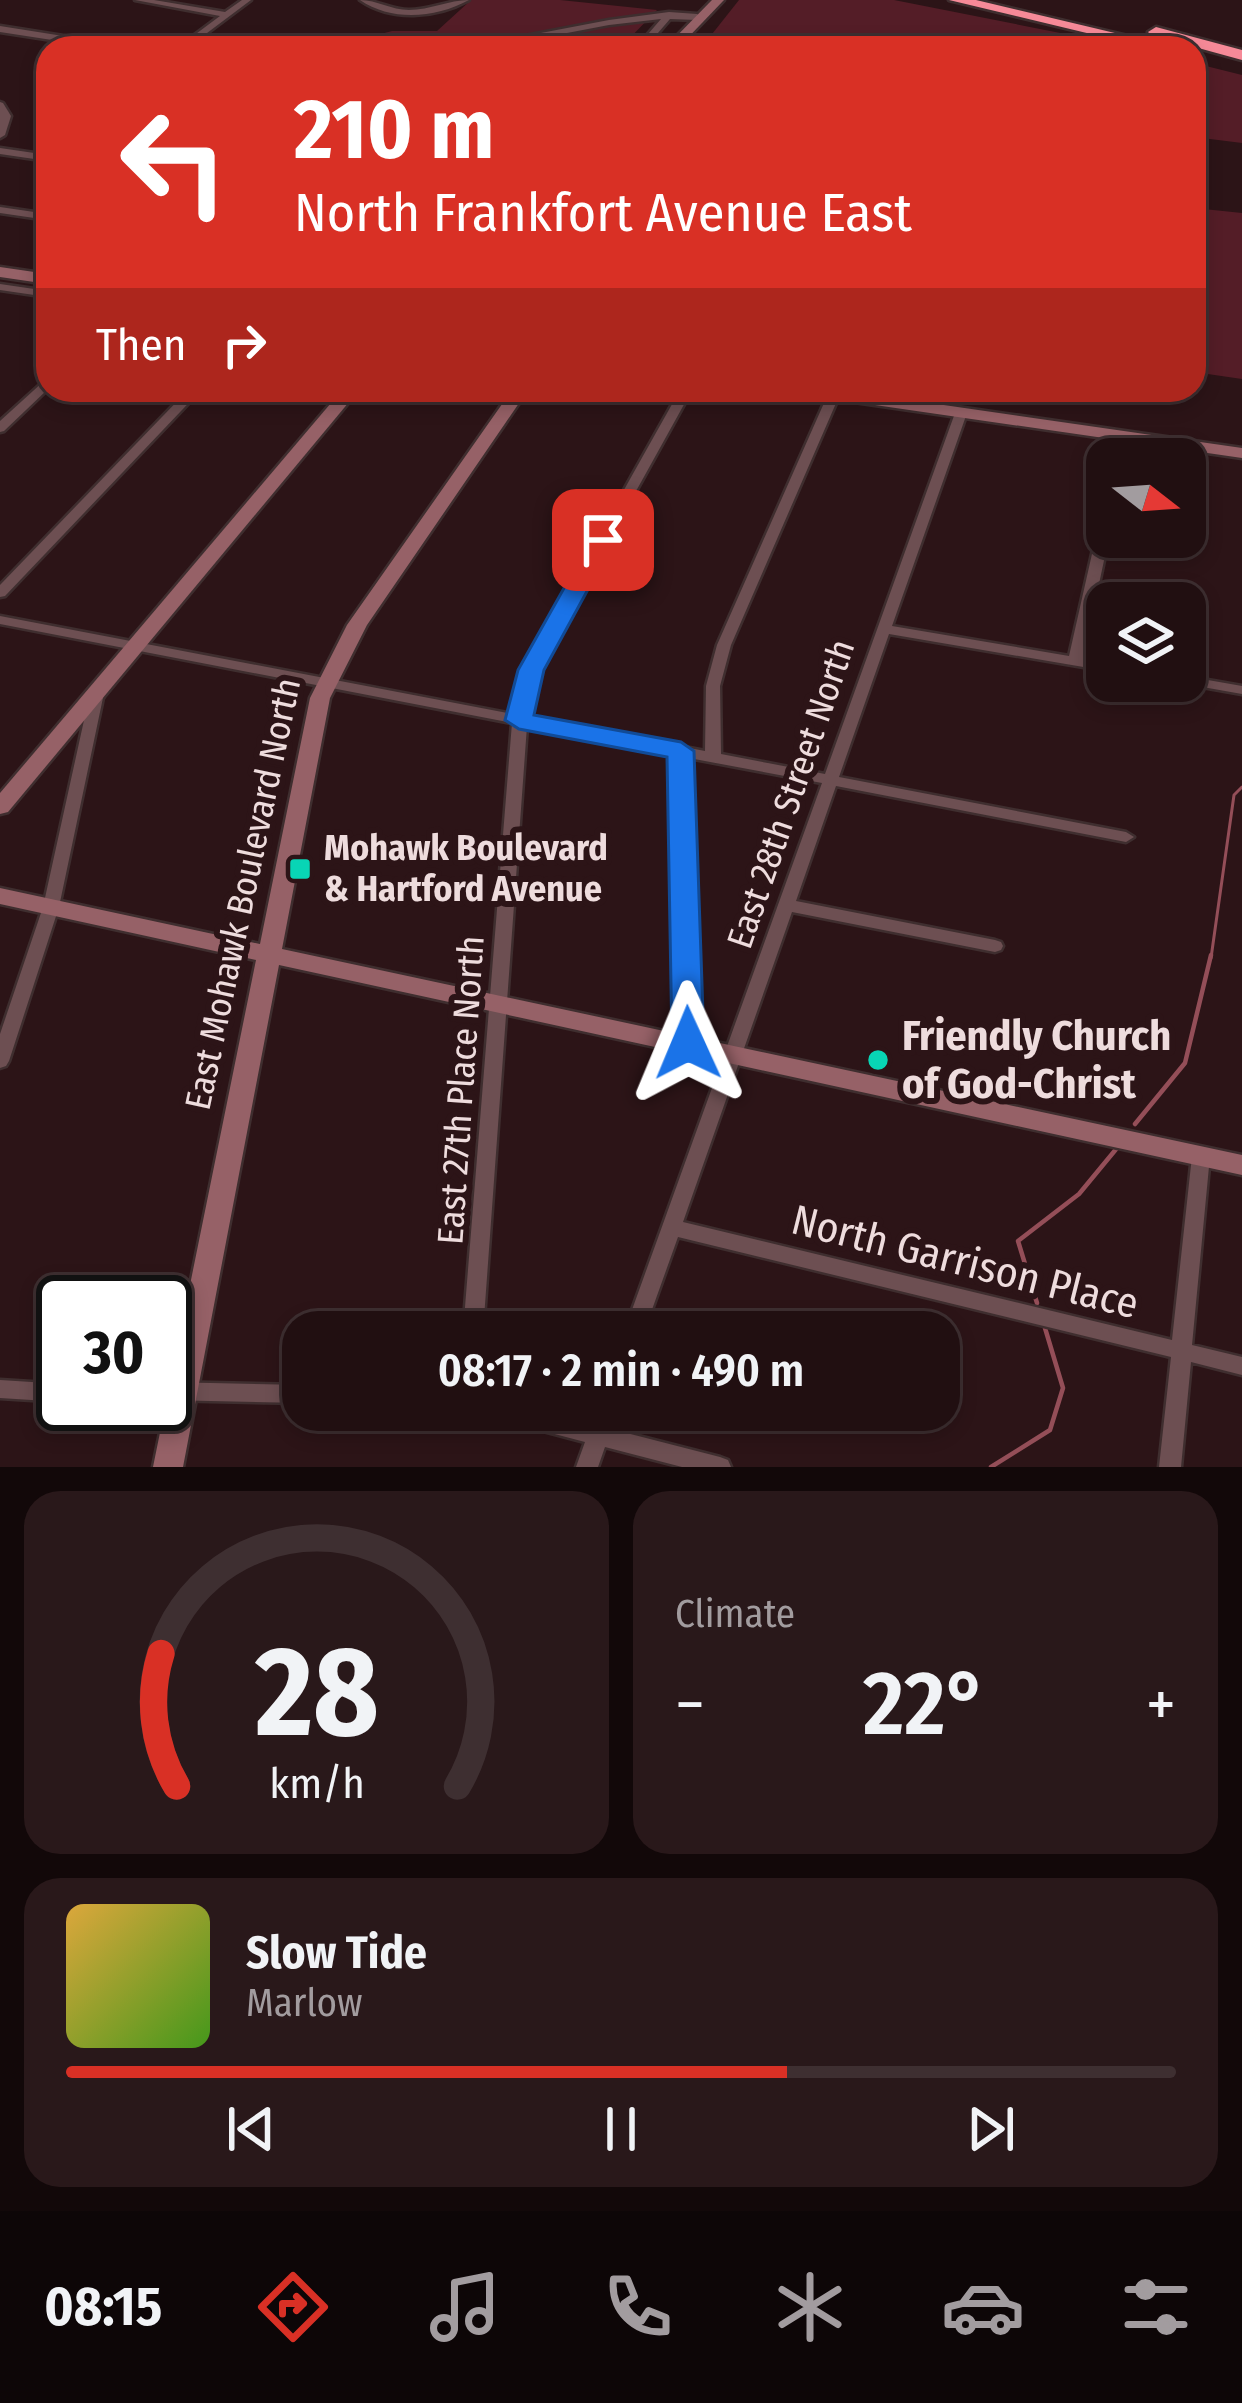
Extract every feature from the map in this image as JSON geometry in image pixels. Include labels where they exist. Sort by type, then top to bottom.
[{"type":"highway","points":[[956,0],[1116,36]]},
{"type":"highway","points":[[1004,0],[1137,36]]},
{"type":"highway","points":[[1036,0],[1171,36]]},
{"type":"highway","points":[[1206,45],[1242,55]]},
{"type":"highway","points":[[1206,54],[1242,64]]},
{"type":"street","points":[[139,0],[228,15]]},
{"type":"street","points":[[198,36],[247,0]]},
{"type":"street","points":[[364,0],[375,8],[414,13],[465,0]]},
{"type":"street","points":[[697,17],[705,0]]},
{"type":"street","points":[[681,36],[718,0]]},
{"type":"street","points":[[651,36],[669,15]]},
{"type":"street","points":[[549,36],[617,19],[697,17]]},
{"type":"street","points":[[0,29],[44,36]]},
{"type":"street","points":[[0,135],[2,107]]},
{"type":"street","points":[[0,152],[36,156]]},
{"type":"street","points":[[0,210],[36,215]]},
{"type":"street","points":[[2,286],[36,281]]},
{"type":"street","points":[[2,286],[36,292]]},
{"type":"street","points":[[3,421],[36,393]]},
{"type":"street","points":[[0,593],[183,402]]},
{"type":"street","points":[[0,807],[341,402]]},
{"type":"street","name":"East Mohawk Boulevard North","points":[[192,1302],[326,682],[357,625],[512,402]]},
{"type":"street","name":"East 27th Place North","points":[[475,1311],[519,720],[531,670],[679,402]]},
{"type":"street","points":[[713,756],[712,686],[724,645],[831,402]]},
{"type":"street","points":[[888,402],[1242,453]]},
{"type":"street","name":"East 28th Street North","points":[[641,1311],[961,413]]},
{"type":"street","points":[[1076,662],[1098,558]]},
{"type":"street","points":[[0,620],[1126,837]]},
{"type":"street","points":[[884,629],[1086,664]]},
{"type":"street","points":[[1206,684],[1242,690]]},
{"type":"street","points":[[0,1060],[51,907],[97,692]]},
{"type":"street","points":[[681,751],[688,1043]]},
{"type":"street","points":[[0,896],[1242,1165]]},
{"type":"street","points":[[787,905],[994,946]]},
{"type":"street","points":[[1170,1467],[1201,1156]]},
{"type":"street","name":"North Garrison Place","points":[[671,1227],[1242,1366]]},
{"type":"street","points":[[0,1389],[36,1391]]},
{"type":"street","points":[[192,1391],[282,1394]]},
{"type":"street","name":"East Mohawk Boulevard North","points":[[167,1467],[170,1431]]},
{"type":"street","points":[[586,1431],[720,1467]]},
{"type":"street","points":[[587,1467],[600,1431]]},
{"type":"shaded area","points":[[471,0],[560,0],[657,10],[632,36],[373,36],[437,31]]},
{"type":"shaded area","points":[[739,0],[894,0],[1076,36],[710,36]]},
{"type":"shaded area","points":[[1206,66],[1242,75],[1242,143],[1206,138]]},
{"type":"shaded area","points":[[1206,209],[1242,213],[1242,379],[1206,374]]},
{"type":"waterway","points":[[1211,958],[1234,795],[1242,787]]},
{"type":"waterway","points":[[1135,1124],[1185,1063],[1211,955]]},
{"type":"waterway","points":[[1037,1303],[1018,1241],[1079,1194],[1117,1148]]},
{"type":"waterway","points":[[991,1467],[1050,1430],[1063,1388],[1045,1328]]},
{"type":"place","name":"Mohawk Boulevard & Hartford Avenue","points":[[300,869]]},
{"type":"place","name":"Friendly Church of God-Christ","points":[[878,1060]]},
{"type":"route","points":[[603,540],[531,670],[519,720],[681,751],[688,1043]]}]
